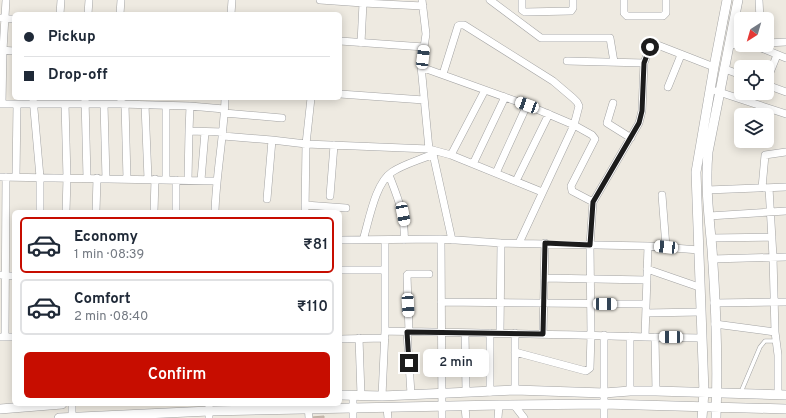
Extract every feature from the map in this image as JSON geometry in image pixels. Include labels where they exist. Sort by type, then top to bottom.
[{"type":"street","points":[[6,0],[2,18],[1,104],[17,104],[33,101],[57,101],[65,104],[85,101],[104,104],[123,102],[145,105],[190,106],[282,118]]},
{"type":"street","points":[[60,0],[60,12]]},
{"type":"street","points":[[88,12],[89,0]]},
{"type":"street","points":[[120,12],[121,0]]},
{"type":"street","points":[[231,12],[232,0]]},
{"type":"street","points":[[320,0],[363,3],[423,3],[426,34],[422,67],[424,100],[431,152],[452,240]]},
{"type":"street","points":[[490,0],[541,38],[610,38],[614,62]]},
{"type":"street","points":[[522,0],[522,10],[525,12],[571,11],[573,8],[573,0]]},
{"type":"street","points":[[624,0],[624,14],[627,16],[663,16],[666,13],[666,0]]},
{"type":"street","points":[[702,418],[704,392],[696,172],[727,0]]},
{"type":"street","points":[[716,418],[717,393],[715,324],[707,190],[708,152],[738,0]]},
{"type":"street","points":[[759,0],[760,12]]},
{"type":"street","points":[[361,43],[363,3]]},
{"type":"street","points":[[2,18],[12,19]]},
{"type":"street","points":[[443,74],[458,26],[460,24],[464,25],[553,81],[573,98],[579,106],[574,125],[519,243]]},
{"type":"street","points":[[342,41],[424,47]]},
{"type":"street","points":[[774,43],[786,42]]},
{"type":"street","points":[[515,352],[586,371],[590,366],[590,245],[593,202],[639,123],[642,111],[644,63],[652,45],[655,44],[714,67]]},
{"type":"street","points":[[730,45],[734,45]]},
{"type":"street","points":[[1,50],[12,51]]},
{"type":"street","points":[[770,52],[786,58]]},
{"type":"street","points":[[668,87],[681,55]]},
{"type":"street","points":[[774,62],[777,55]]},
{"type":"street","points":[[567,61],[644,63]]},
{"type":"street","points":[[422,67],[527,105],[574,125],[592,135],[595,139],[571,189],[572,191],[593,202]]},
{"type":"street","points":[[725,69],[734,72]]},
{"type":"street","points":[[774,88],[786,92]]},
{"type":"street","points":[[710,89],[786,114]]},
{"type":"street","points":[[451,155],[485,90]]},
{"type":"street","points":[[342,94],[424,100]]},
{"type":"street","points":[[473,164],[505,97]]},
{"type":"street","points":[[215,210],[225,100]]},
{"type":"street","points":[[311,100],[306,144],[305,208],[346,208]]},
{"type":"street","points":[[33,101],[40,177],[40,210]]},
{"type":"street","points":[[85,101],[87,178]]},
{"type":"street","points":[[123,102],[127,179]]},
{"type":"street","points":[[613,103],[606,123],[631,138]]},
{"type":"street","points":[[16,177],[17,104]]},
{"type":"street","points":[[65,104],[67,178],[66,210]]},
{"type":"street","points":[[104,104],[106,178]]},
{"type":"street","points":[[145,105],[154,210]]},
{"type":"street","points":[[496,173],[527,105]]},
{"type":"street","points":[[166,106],[166,180]]},
{"type":"street","points":[[188,180],[190,106]]},
{"type":"street","points":[[516,181],[549,114]]},
{"type":"street","points":[[189,131],[306,144],[334,144],[451,155],[542,192]]},
{"type":"street","points":[[201,180],[205,132]]},
{"type":"street","points":[[267,199],[272,140]]},
{"type":"street","points":[[330,196],[334,144]]},
{"type":"street","points":[[363,240],[377,195],[389,175],[431,152]]},
{"type":"street","points":[[342,395],[382,396],[466,391],[490,392],[516,390],[604,393],[656,391],[782,395],[776,341],[770,212],[765,188],[765,156],[786,152]]},
{"type":"street","points":[[389,175],[403,214],[405,224],[404,240]]},
{"type":"street","points":[[2,337],[3,177],[218,180]]},
{"type":"street","points":[[96,210],[97,178]]},
{"type":"street","points":[[176,180],[176,210]]},
{"type":"street","points":[[707,190],[786,187]]},
{"type":"street","points":[[662,195],[666,247]]},
{"type":"street","points":[[709,216],[786,211]]},
{"type":"street","points":[[711,238],[772,237]]},
{"type":"street","points":[[342,240],[441,239],[501,243],[648,246],[699,250]]},
{"type":"street","points":[[441,239],[442,418]]},
{"type":"street","points":[[382,396],[385,334],[385,240]]},
{"type":"street","points":[[500,333],[501,243]]},
{"type":"street","points":[[543,334],[545,243]]},
{"type":"street","points":[[645,337],[648,246]]},
{"type":"street","points":[[712,259],[786,257]]},
{"type":"street","points":[[647,269],[699,287]]},
{"type":"street","points":[[342,270],[385,270]]},
{"type":"street","points":[[410,394],[406,275],[429,274]]},
{"type":"street","points":[[544,278],[647,280]]},
{"type":"street","points":[[441,302],[646,304]]},
{"type":"street","points":[[714,303],[786,302]]},
{"type":"street","points":[[646,312],[700,312]]},
{"type":"street","points":[[715,324],[776,332]]},
{"type":"street","points":[[342,338],[359,338],[408,332],[702,338]]},
{"type":"street","points":[[465,333],[466,391]]},
{"type":"street","points":[[490,333],[490,392]]},
{"type":"street","points":[[515,333],[516,390]]},
{"type":"street","points":[[604,335],[604,418]]},
{"type":"street","points":[[630,336],[634,391],[638,405]]},
{"type":"street","points":[[655,337],[656,391]]},
{"type":"street","points":[[353,418],[353,408],[357,395],[359,338]]},
{"type":"street","points":[[59,418],[153,416],[209,411],[308,406],[387,408],[604,404],[717,406],[785,410]]},
{"type":"street","points":[[498,418],[499,405]]},
{"type":"street","points":[[514,405],[524,418]]},
{"type":"street","points":[[0,409],[34,406]]},
{"type":"street","points":[[72,406],[72,418]]},
{"type":"street","points":[[308,406],[309,418]]},
{"type":"street","points":[[466,407],[466,418]]},
{"type":"street","points":[[387,408],[388,418]]},
{"type":"lane","points":[[741,394],[760,347],[765,341],[776,341]]},
{"type":"building","points":[[324,416],[324,418],[312,418],[312,417]]},
{"type":"route","points":[[409,363],[407,332],[543,334],[545,243],[590,245],[593,202],[639,123],[642,111],[644,63],[650,47]]}]
